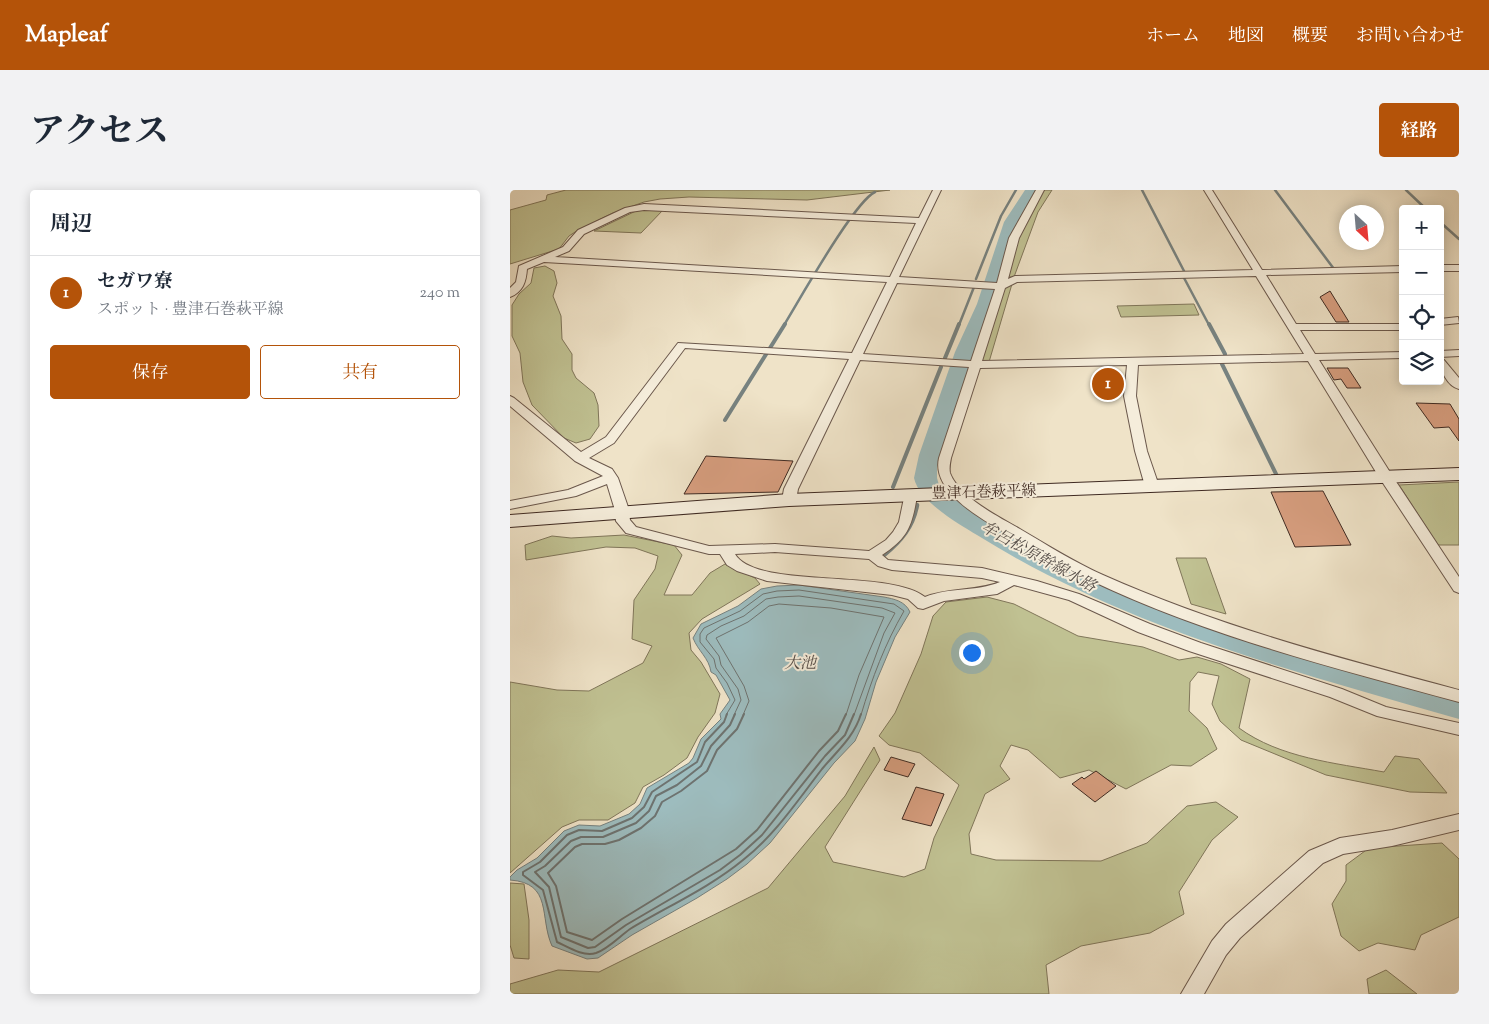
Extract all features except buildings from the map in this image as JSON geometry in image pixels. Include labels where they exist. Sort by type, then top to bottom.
[{"type":"main road","name":"豊津石巻萩平線","points":[[510,521],[789,500],[1459,474]]},
{"type":"street","points":[[789,500],[792,489],[937,190]]},
{"type":"street","points":[[1040,190],[1014,238],[945,458],[943,472],[955,494],[986,516],[1062,561],[1108,583],[1180,613],[1459,696]]},
{"type":"street","points":[[1208,190],[1386,477],[1459,588]]},
{"type":"street","points":[[510,294],[521,283],[522,268],[570,247],[575,236],[581,232],[636,208],[922,221]]},
{"type":"street","points":[[542,259],[999,286],[1015,279],[1399,269]]},
{"type":"street","points":[[1444,268],[1459,268]]},
{"type":"street","points":[[1444,322],[1458,320]]},
{"type":"street","points":[[1292,327],[1399,326]]},
{"type":"street","points":[[580,458],[610,440],[682,346],[974,364],[1399,354]]},
{"type":"street","points":[[1444,354],[1459,353]]},
{"type":"street","points":[[1133,361],[1130,396],[1141,451],[1152,486]]},
{"type":"street","points":[[1444,367],[1459,386]]},
{"type":"street","points":[[510,400],[580,458],[607,472],[611,478],[626,526],[642,534],[671,539],[709,550],[775,548],[853,556],[872,555],[891,543],[899,534],[906,522],[912,495]]},
{"type":"street","points":[[510,505],[571,493],[611,478]]},
{"type":"street","points":[[725,550],[732,562],[742,568],[768,576],[892,590],[909,594],[919,599],[923,604],[941,596],[992,591],[1007,584],[1009,579]]},
{"type":"street","points":[[872,555],[883,563],[892,565],[982,573],[1032,584],[1074,598],[1178,641],[1336,693],[1383,712],[1459,729]]},
{"type":"street","points":[[1192,994],[1219,948],[1233,931],[1316,857],[1340,846],[1408,835],[1459,822]]},
{"type":"green space","points":[[566,190],[890,190],[807,200],[689,197],[644,202],[613,213],[578,230],[569,236],[559,249],[510,264],[510,210],[546,200],[547,195]]},
{"type":"green space","points":[[1043,190],[1052,190],[1038,212],[1014,277],[1008,277],[1017,240]]},
{"type":"green space","points":[[640,209],[663,210],[641,233],[594,231]]},
{"type":"green space","points":[[545,266],[554,271],[557,283],[553,296],[561,316],[562,339],[572,354],[572,370],[576,378],[594,393],[598,405],[599,426],[590,439],[576,443],[564,438],[532,405],[523,382],[520,353],[512,336],[512,305],[519,294],[531,283],[534,268]]},
{"type":"green space","points":[[1012,284],[989,362],[981,360],[1003,287]]},
{"type":"green space","points":[[1194,304],[1199,315],[1121,317],[1117,306]]},
{"type":"green space","points":[[1459,482],[1459,545],[1438,545],[1399,485]]},
{"type":"green space","points":[[624,535],[674,545],[682,555],[664,595],[692,595],[710,573],[725,564],[755,578],[760,584],[702,619],[689,633],[691,650],[701,662],[720,694],[715,713],[698,737],[687,758],[664,775],[643,787],[635,803],[608,820],[579,820],[562,827],[510,873],[510,682],[557,690],[589,691],[643,663],[652,646],[632,639],[634,600],[655,569],[658,556],[635,548],[606,547],[526,560],[525,545],[552,536],[571,538]]},
{"type":"green space","points":[[1176,558],[1206,558],[1226,614],[1191,604]]},
{"type":"green space","points":[[987,597],[1014,604],[1078,636],[1143,647],[1179,660],[1197,657],[1221,664],[1250,679],[1239,728],[1255,738],[1290,753],[1308,758],[1384,772],[1395,756],[1419,759],[1447,793],[1410,792],[1326,775],[1241,740],[1220,721],[1212,704],[1219,676],[1198,672],[1190,682],[1189,711],[1207,728],[1217,749],[1191,766],[1171,765],[1126,789],[1089,770],[1060,778],[1028,750],[1011,745],[1000,766],[1010,779],[985,794],[969,834],[971,854],[996,860],[1101,861],[1147,843],[1187,806],[1216,802],[1238,817],[1212,840],[1179,892],[1184,914],[1150,933],[1081,946],[1046,965],[1049,994],[510,994],[510,984],[558,970],[599,972],[768,888],[845,796],[874,747],[880,760],[825,847],[833,862],[904,877],[925,869],[934,838],[959,785],[920,753],[889,745],[879,736],[895,713],[921,654],[933,616],[946,602]]},
{"type":"green space","points":[[1442,843],[1459,859],[1459,917],[1421,935],[1415,950],[1378,943],[1359,951],[1341,936],[1332,904],[1346,881],[1346,865],[1369,848]]},
{"type":"green space","points":[[510,883],[524,884],[529,920],[529,959],[514,958],[510,945]]},
{"type":"green space","points":[[1386,970],[1417,994],[1369,994],[1367,979]]},
{"type":"water","name":"大池","points":[[799,585],[884,597],[899,601],[910,612],[895,637],[876,682],[865,719],[855,741],[834,763],[770,843],[727,879],[632,935],[598,958],[587,959],[552,946],[539,895],[533,888],[524,883],[510,880],[510,877],[517,870],[537,858],[564,831],[579,825],[600,826],[629,814],[640,804],[647,788],[689,763],[701,739],[721,719],[720,714],[730,700],[716,675],[711,672],[708,663],[693,638],[701,624],[738,606],[761,589]]},
{"type":"waterway","points":[[976,279],[1001,216],[1016,190]]},
{"type":"waterway","name":"牟呂松原幹線水路","points":[[1032,190],[1012,222],[986,304],[965,352],[930,455],[925,474],[926,481],[931,490],[973,522],[1019,550],[1071,578],[1124,602],[1178,624],[1234,643],[1346,677],[1459,708]]},
{"type":"waterway","points":[[1142,190],[1184,271]]},
{"type":"waterway","points":[[1275,190],[1334,269]]},
{"type":"waterway","points":[[1406,190],[1422,205]]},
{"type":"waterway","points":[[784,325],[841,232],[854,213],[875,192]]},
{"type":"waterway","points":[[1444,226],[1459,239]]},
{"type":"waterway","points":[[1183,276],[1209,325]]},
{"type":"waterway","points":[[959,325],[974,287]]},
{"type":"waterway","points":[[725,420],[785,324]]},
{"type":"waterway","points":[[945,358],[959,324]]},
{"type":"waterway","points":[[1209,324],[1225,354]]},
{"type":"waterway","points":[[1221,362],[1277,476]]},
{"type":"waterway","points":[[893,487],[941,367]]},
{"type":"waterway","points":[[884,555],[896,544],[909,527],[917,505]]},
{"type":"place","name":"セガワ寮","points":[[1108,384]]}]
